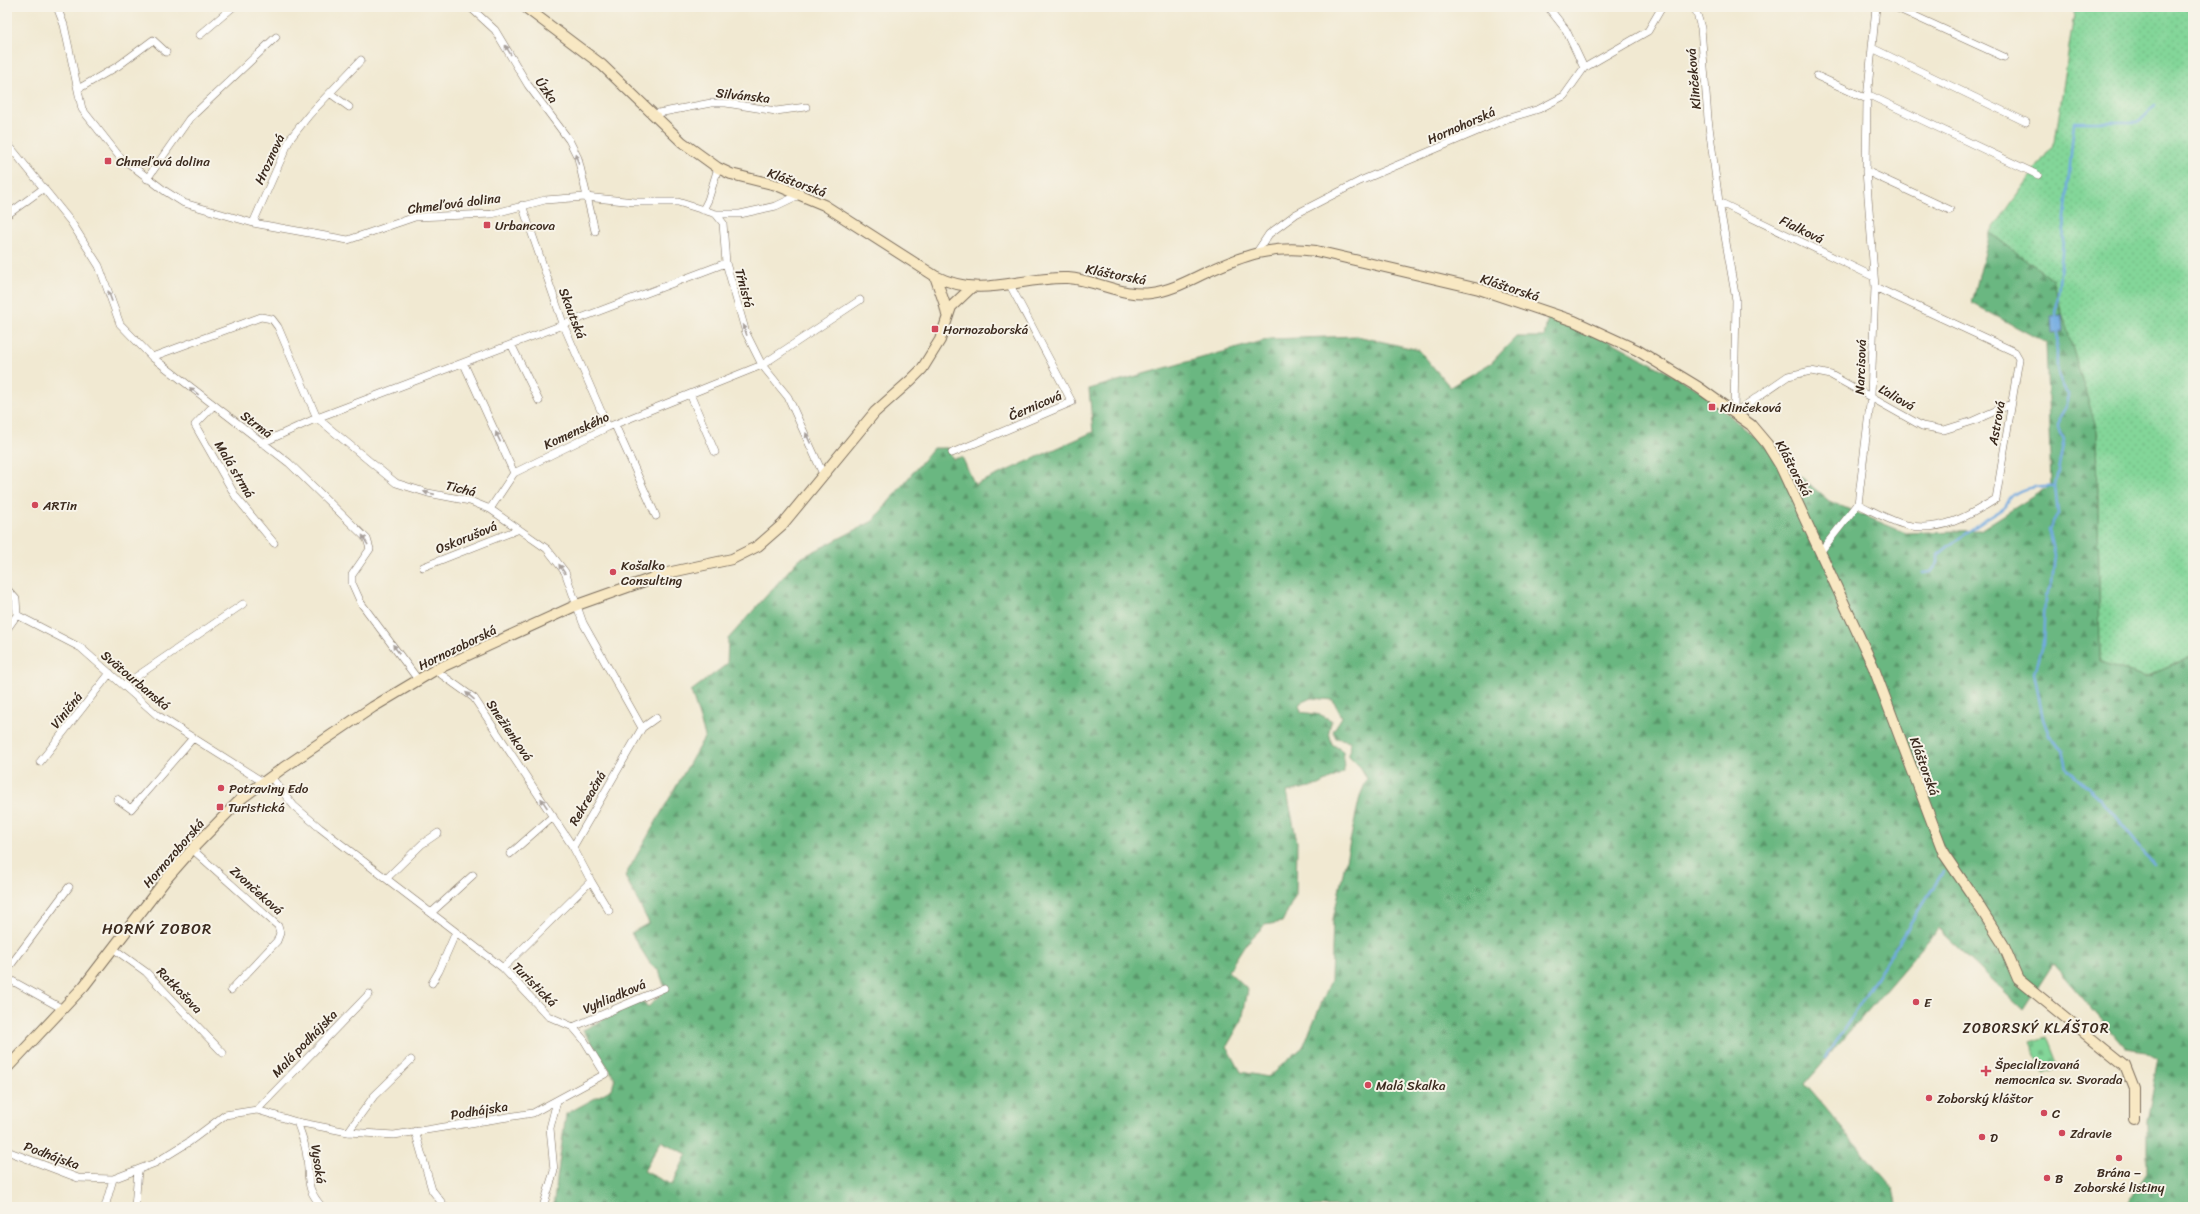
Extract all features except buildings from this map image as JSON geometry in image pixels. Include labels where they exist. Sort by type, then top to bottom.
[{"type":"street","name":"Chmeľová dolina","points":[[57,7],[64,25],[82,109],[119,156],[147,178],[184,203],[253,223],[348,240],[415,217],[492,214],[545,200],[586,197],[635,202],[678,202],[716,214],[740,214],[776,206],[801,194]]},
{"type":"street","points":[[200,35],[233,7]]},
{"type":"street","name":"Úzka","points":[[470,7],[495,30],[528,85],[569,140],[578,158],[586,197]]},
{"type":"street","name":"Kláštorská","points":[[525,7],[602,65],[682,142],[718,168],[731,174],[776,185],[801,194],[835,211],[935,276],[954,285],[972,288],[1048,278],[1068,278],[1084,280],[1129,292],[1151,293],[1172,288],[1257,252],[1290,249],[1330,254],[1479,289],[1574,321],[1637,350],[1734,413],[1751,425],[1767,444],[1780,465],[1821,551],[1873,666],[1944,854],[2003,944],[2018,979],[2125,1066],[2134,1089],[2134,1118]]},
{"type":"street","points":[[1548,7],[1566,30],[1584,68]]},
{"type":"street","name":"Hornohorská","points":[[1257,252],[1268,234],[1296,214],[1360,181],[1506,118],[1539,109],[1564,96],[1584,68],[1648,31],[1662,7]]},
{"type":"street","name":"Klinčeková","points":[[1695,7],[1701,28],[1708,119],[1719,202],[1736,300],[1734,413]]},
{"type":"street","name":"Narcisová","points":[[1858,504],[1872,396],[1875,287],[1866,171],[1867,96],[1876,7]]},
{"type":"street","points":[[1896,7],[2004,57]]},
{"type":"street","points":[[147,178],[189,119],[276,37]]},
{"type":"street","points":[[78,89],[118,66],[153,40],[166,52]]},
{"type":"street","points":[[1872,48],[2026,122]]},
{"type":"street","name":"Hroznová","points":[[253,223],[290,139],[309,115],[331,94],[361,60]]},
{"type":"street","points":[[1816,76],[1867,96],[2038,175]]},
{"type":"street","points":[[331,94],[349,107]]},
{"type":"street","name":"Silvánska","points":[[653,114],[711,103],[726,103],[776,111],[806,108]]},
{"type":"street","name":"Strmá","points":[[7,143],[71,222],[99,266],[120,324],[152,357],[213,406],[289,463],[367,539],[370,549],[352,575],[352,583],[361,603],[419,681]]},
{"type":"street","points":[[703,210],[708,200],[718,168]]},
{"type":"street","points":[[1866,171],[1950,210]]},
{"type":"street","points":[[7,215],[44,188]]},
{"type":"street","points":[[586,197],[595,231]]},
{"type":"street","name":"Fialková","points":[[1719,202],[1874,277]]},
{"type":"street","name":"Skautská","points":[[522,205],[564,326],[611,426],[656,516]]},
{"type":"street","name":"Tŕnistá","points":[[716,214],[723,223],[726,263],[746,334],[762,365],[788,397],[823,474]]},
{"type":"street","points":[[262,443],[317,418],[512,346],[726,263]]},
{"type":"street","points":[[935,276],[947,315]]},
{"type":"street","name":"Černicová","points":[[952,453],[1072,402],[1010,284]]},
{"type":"street","name":"Astrová","points":[[1858,504],[1906,525],[1929,527],[1952,523],[1996,499],[2018,359],[2014,352],[1875,287]]},
{"type":"street","name":"Hornozoborská","points":[[7,1068],[84,986],[192,850],[226,813],[267,779],[373,707],[419,681],[435,670],[577,605],[667,573],[732,559],[758,546],[782,525],[875,412],[922,369],[940,340],[947,315],[957,300],[972,288]]},
{"type":"street","points":[[762,365],[860,300]]},
{"type":"street","points":[[152,357],[261,317],[272,319],[278,327],[317,418]]},
{"type":"street","points":[[512,346],[539,401]]},
{"type":"street","points":[[464,364],[514,473],[490,509]]},
{"type":"street","name":"Komenského","points":[[514,473],[611,426],[762,365]]},
{"type":"street","name":"Ľaliová","points":[[1734,413],[1788,376],[1811,371],[1831,375],[1872,396],[1922,426],[1944,430],[1973,421],[2011,404]]},
{"type":"street","points":[[690,394],[715,452]]},
{"type":"street","name":"Malá strmá","points":[[213,406],[195,426],[236,497],[274,543]]},
{"type":"street","name":"Tichá","points":[[317,418],[396,483],[428,493],[470,501],[490,509],[517,530],[547,549],[565,572],[577,605]]},
{"type":"street","points":[[1821,551],[1858,504]]},
{"type":"street","name":"Oskorušová","points":[[423,567],[517,530]]},
{"type":"street","points":[[7,589],[16,599],[16,615],[7,629]]},
{"type":"street","points":[[124,685],[243,604]]},
{"type":"street","points":[[577,605],[583,623],[642,728]]},
{"type":"street","name":"Svätourbanská","points":[[16,615],[80,648],[157,715],[193,738],[267,779]]},
{"type":"street","name":"Snežienková","points":[[435,670],[474,698],[573,847]]},
{"type":"street","name":"Viničná","points":[[40,762],[110,673]]},
{"type":"street","name":"Rekreačná","points":[[609,911],[573,847],[642,728],[656,718]]},
{"type":"street","points":[[117,799],[131,809],[193,738]]},
{"type":"street","name":"Turistická","points":[[267,779],[294,806],[320,828],[503,968],[548,1016],[573,1027],[584,1040],[605,1074]]},
{"type":"street","points":[[510,854],[553,816]]},
{"type":"street","points":[[387,878],[422,844],[438,833]]},
{"type":"street","name":"Zvončeková","points":[[192,850],[278,926],[280,933],[277,941],[231,990]]},
{"type":"street","points":[[431,913],[473,875]]},
{"type":"street","points":[[503,968],[591,881]]},
{"type":"street","points":[[7,970],[69,887]]},
{"type":"street","points":[[432,983],[439,971],[456,932]]},
{"type":"street","name":"Ratkošova","points":[[114,949],[146,972],[223,1053]]},
{"type":"street","points":[[7,978],[62,1009]]},
{"type":"street","name":"Vyhliadková","points":[[573,1027],[664,988]]},
{"type":"street","name":"Malá podhájska","points":[[257,1110],[369,994]]},
{"type":"street","points":[[348,1132],[374,1096],[411,1060]]},
{"type":"street","name":"Podhájska","points":[[7,1151],[78,1178],[112,1179],[155,1163],[169,1155],[225,1115],[257,1110],[297,1122],[348,1132],[394,1135],[466,1125],[533,1113],[605,1074]]},
{"type":"street","points":[[543,1207],[554,1171],[550,1128],[557,1101]]},
{"type":"street","name":"Vysoká","points":[[297,1122],[304,1141],[307,1157],[308,1182],[312,1195],[322,1207]]},
{"type":"street","points":[[415,1131],[432,1190],[445,1207]]},
{"type":"street","points":[[135,1207],[138,1170]]},
{"type":"street","points":[[105,1207],[112,1179]]},
{"type":"green space","points":[[2075,7],[2193,7],[2193,656],[2146,677],[2100,662],[2097,431],[2052,279],[1990,233],[2055,142]]},
{"type":"green space","points":[[1990,233],[2052,279],[2097,430],[2100,662],[2146,677],[2193,656],[2193,1207],[2124,1207],[2147,1173],[2147,1121],[2159,1058],[2146,1051],[2126,1048],[2053,964],[2023,1010],[1938,929],[1805,1084],[1893,1188],[1897,1207],[553,1207],[566,1114],[612,1089],[615,1078],[583,1030],[642,1000],[648,1007],[666,990],[659,971],[651,965],[631,933],[649,923],[625,876],[705,736],[691,691],[727,664],[728,639],[799,559],[873,521],[933,448],[948,448],[953,459],[962,457],[975,485],[1093,432],[1089,389],[1270,339],[1357,336],[1419,350],[1450,387],[1491,363],[1516,337],[1544,337],[1548,317],[1607,339],[1701,391],[1829,501],[1906,533],[1980,530],[2051,485],[2046,343],[1972,303]],"holes":[[[1311,698],[1333,700],[1342,717],[1333,731],[1336,738],[1350,741],[1349,756],[1361,768],[1367,779],[1360,796],[1333,919],[1331,980],[1303,1047],[1268,1077],[1241,1072],[1227,1046],[1242,1020],[1248,990],[1228,971],[1244,946],[1265,925],[1282,922],[1296,894],[1297,842],[1287,792],[1319,785],[1344,772],[1343,751],[1332,744],[1329,732],[1331,720],[1321,715],[1301,712],[1300,703]],[[661,1141],[687,1154],[672,1185],[644,1171]]]},
{"type":"green space","points":[[2047,1037],[2059,1068],[2044,1074],[2031,1042]]},
{"type":"water","points":[[2062,315],[2063,332],[2052,333],[2051,316]]},
{"type":"waterway","points":[[2056,316],[2074,122],[2139,122],[2155,106]]},
{"type":"waterway","points":[[2058,333],[2058,372],[2063,387],[2068,395],[2065,408],[2060,417],[2059,428],[2064,440],[2055,486],[2058,513],[2049,529],[2055,555],[2052,583],[2045,597],[2043,643],[2034,672],[2043,719],[2049,735],[2063,749],[2067,768],[2101,799],[2154,865]]},
{"type":"waterway","points":[[1922,573],[1931,572],[1938,563],[1938,555],[1969,530],[2005,508],[2015,494],[2032,487],[2055,486]]},
{"type":"waterway","points":[[1826,1058],[1943,872]]},
{"type":"place","name":"Chmeľová dolina","points":[[108,161]]},
{"type":"place","name":"Urbancova","points":[[487,225]]},
{"type":"place","name":"Hornozoborská","points":[[935,329]]},
{"type":"place","name":"Klinčeková","points":[[1712,407]]},
{"type":"place","name":"ARTin","points":[[35,505]]},
{"type":"place","name":"Košalko Consulting","points":[[613,572]]},
{"type":"place","name":"Potraviny Edo","points":[[221,788]]},
{"type":"place","name":"Turistická","points":[[220,807]]},
{"type":"place","name":"E","points":[[1916,1002]]},
{"type":"place","name":"Špecializovaná nemocnica sv. Svorada","points":[[1986,1071]]},
{"type":"place","name":"Malá Skalka","points":[[1368,1085]]},
{"type":"place","name":"Zoborský kláštor","points":[[1929,1098]]},
{"type":"place","name":"C","points":[[2044,1113]]},
{"type":"place","name":"Zdravie","points":[[2062,1133]]},
{"type":"place","name":"D","points":[[1982,1137]]},
{"type":"place","name":"Brána – Zoborské listiny","points":[[2119,1158]]},
{"type":"place","name":"B","points":[[2047,1178]]},
{"type":"district","name":"HORNÝ ZOBOR","points":[[157,929]]},
{"type":"district","name":"ZOBORSKÝ KLÁŠTOR","points":[[2036,1028]]}]
